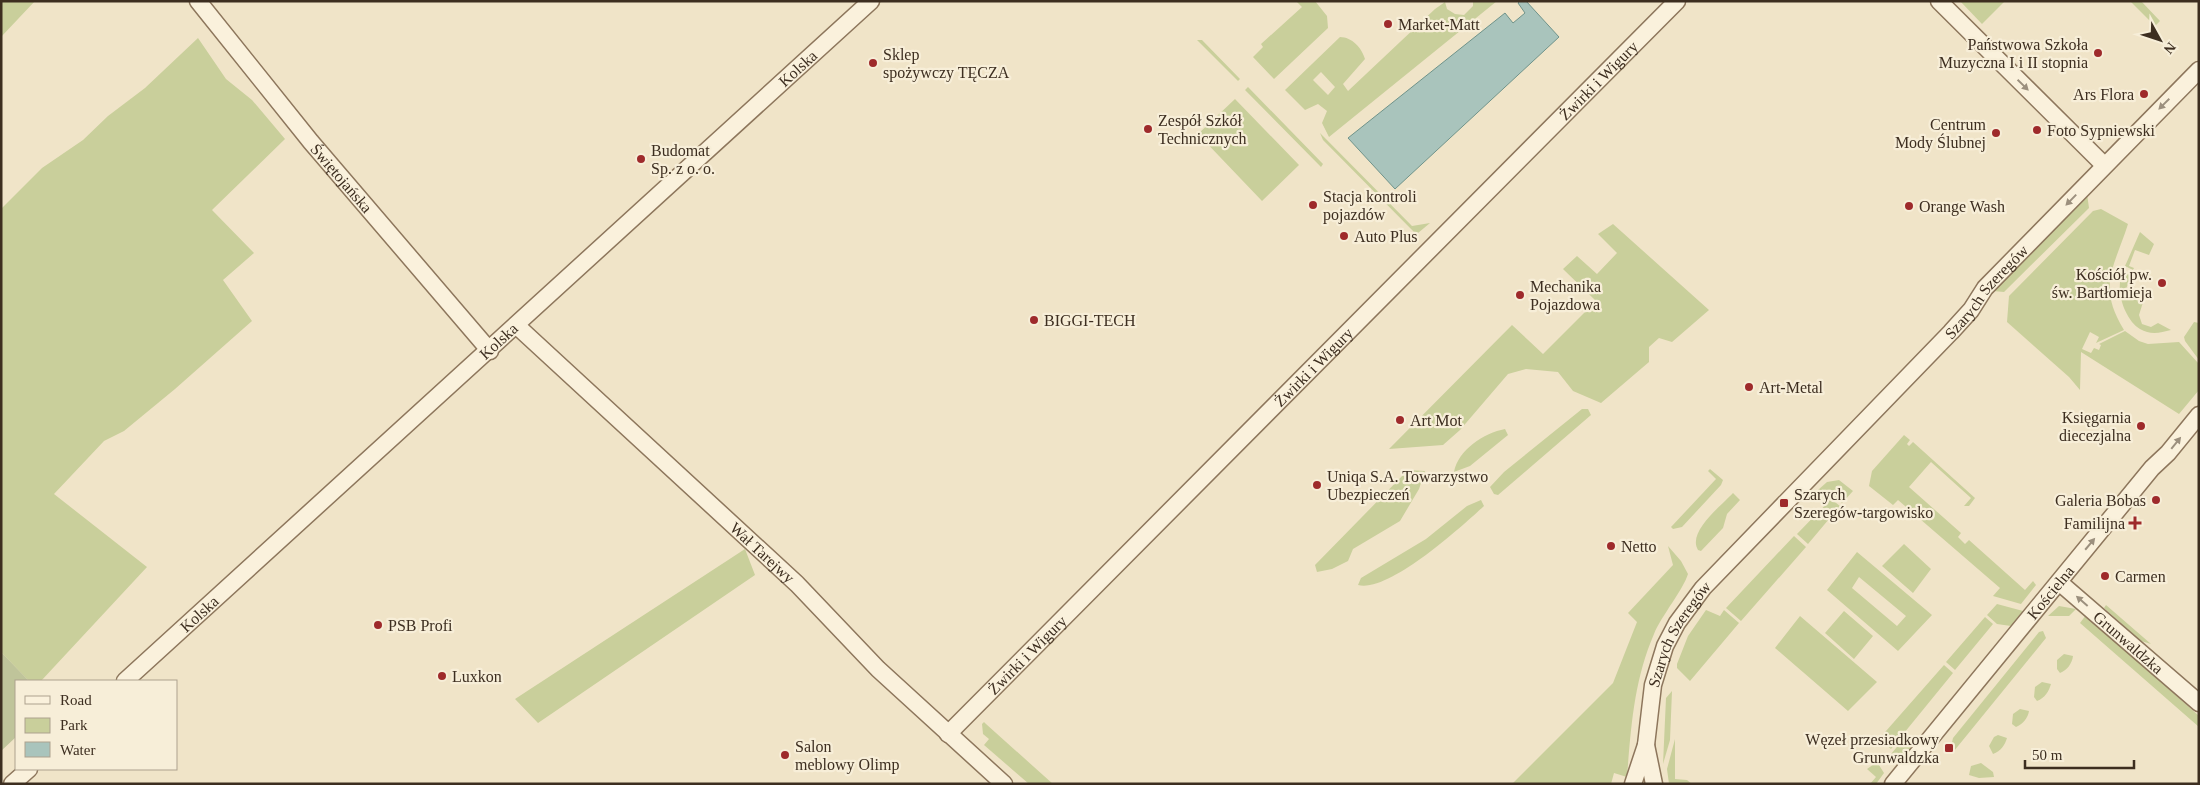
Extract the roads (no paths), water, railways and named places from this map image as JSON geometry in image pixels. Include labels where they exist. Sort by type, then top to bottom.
[{"type":"street","name":"Świętojańska","points":[[198,1],[311,142],[490,351]]},
{"type":"street","name":"Kolska","points":[[126,680],[490,351],[871,1]]},
{"type":"street","name":"Żwirki i Wigury","points":[[948,734],[1677,1]]},
{"type":"street","points":[[1939,1],[2104,165]]},
{"type":"street","name":"Szarych Szeregów","points":[[1633,784],[1646,745],[1653,685],[1665,646],[1694,599],[1746,542],[1971,310],[1985,288],[2199,70]]},
{"type":"street","name":"Wał Tarejwy","points":[[517,326],[797,584],[878,669],[1004,784]]},
{"type":"street","name":"Kościelna","points":[[1900,780],[2152,468],[2168,453],[2199,415]]},
{"type":"street","name":"Grunwaldzka","points":[[2059,582],[2199,703]]},
{"type":"street","name":"Szarych Szeregów","points":[[1646,745],[1654,784]]},
{"type":"street","points":[[12,784],[28,770]]},
{"type":"water","points":[[1526,1],[1559,37],[1395,189],[1348,138],[1505,13],[1513,23],[1525,13],[1518,3]]},
{"type":"place","name":"Market-Matt","points":[[1388,24]]},
{"type":"place","name":"Państwowa Szkoła Muzyczna I i II stopnia","points":[[2098,53]]},
{"type":"place","name":"Sklep spożywczy TĘCZA","points":[[873,63]]},
{"type":"place","name":"Ars Flora","points":[[2144,94]]},
{"type":"place","name":"Zespół Szkół Technicznych","points":[[1148,129]]},
{"type":"place","name":"Foto Sypniewski","points":[[2037,130]]},
{"type":"place","name":"Centrum Mody Ślubnej","points":[[1996,133]]},
{"type":"place","name":"Budomat Sp. z o. o.","points":[[641,159]]},
{"type":"place","name":"Stacja kontroli pojazdów","points":[[1313,205]]},
{"type":"place","name":"Orange Wash","points":[[1909,206]]},
{"type":"place","name":"Auto Plus","points":[[1344,236]]},
{"type":"place","name":"Kościół pw. św. Bartłomieja","points":[[2162,283]]},
{"type":"place","name":"Mechanika Pojazdowa","points":[[1520,295]]},
{"type":"place","name":"BIGGI-TECH","points":[[1034,320]]},
{"type":"place","name":"Art-Metal","points":[[1749,387]]},
{"type":"place","name":"Art Mot","points":[[1400,420]]},
{"type":"place","name":"Księgarnia diecezjalna","points":[[2141,426]]},
{"type":"place","name":"Uniqa S.A. Towarzystwo Ubezpieczeń","points":[[1317,485]]},
{"type":"place","name":"Galeria Bobas","points":[[2156,500]]},
{"type":"place","name":"Szarych Szeregów-targowisko","points":[[1784,503]]},
{"type":"place","name":"Familijna","points":[[2135,523]]},
{"type":"place","name":"Netto","points":[[1611,546]]},
{"type":"place","name":"Carmen","points":[[2105,576]]},
{"type":"place","name":"PSB Profi","points":[[378,625]]},
{"type":"place","name":"Luxkon","points":[[442,676]]},
{"type":"place","name":"Węzeł przesiadkowy Grunwaldzka","points":[[1949,748]]},
{"type":"place","name":"Salon meblowy Olimp","points":[[785,755]]}]
